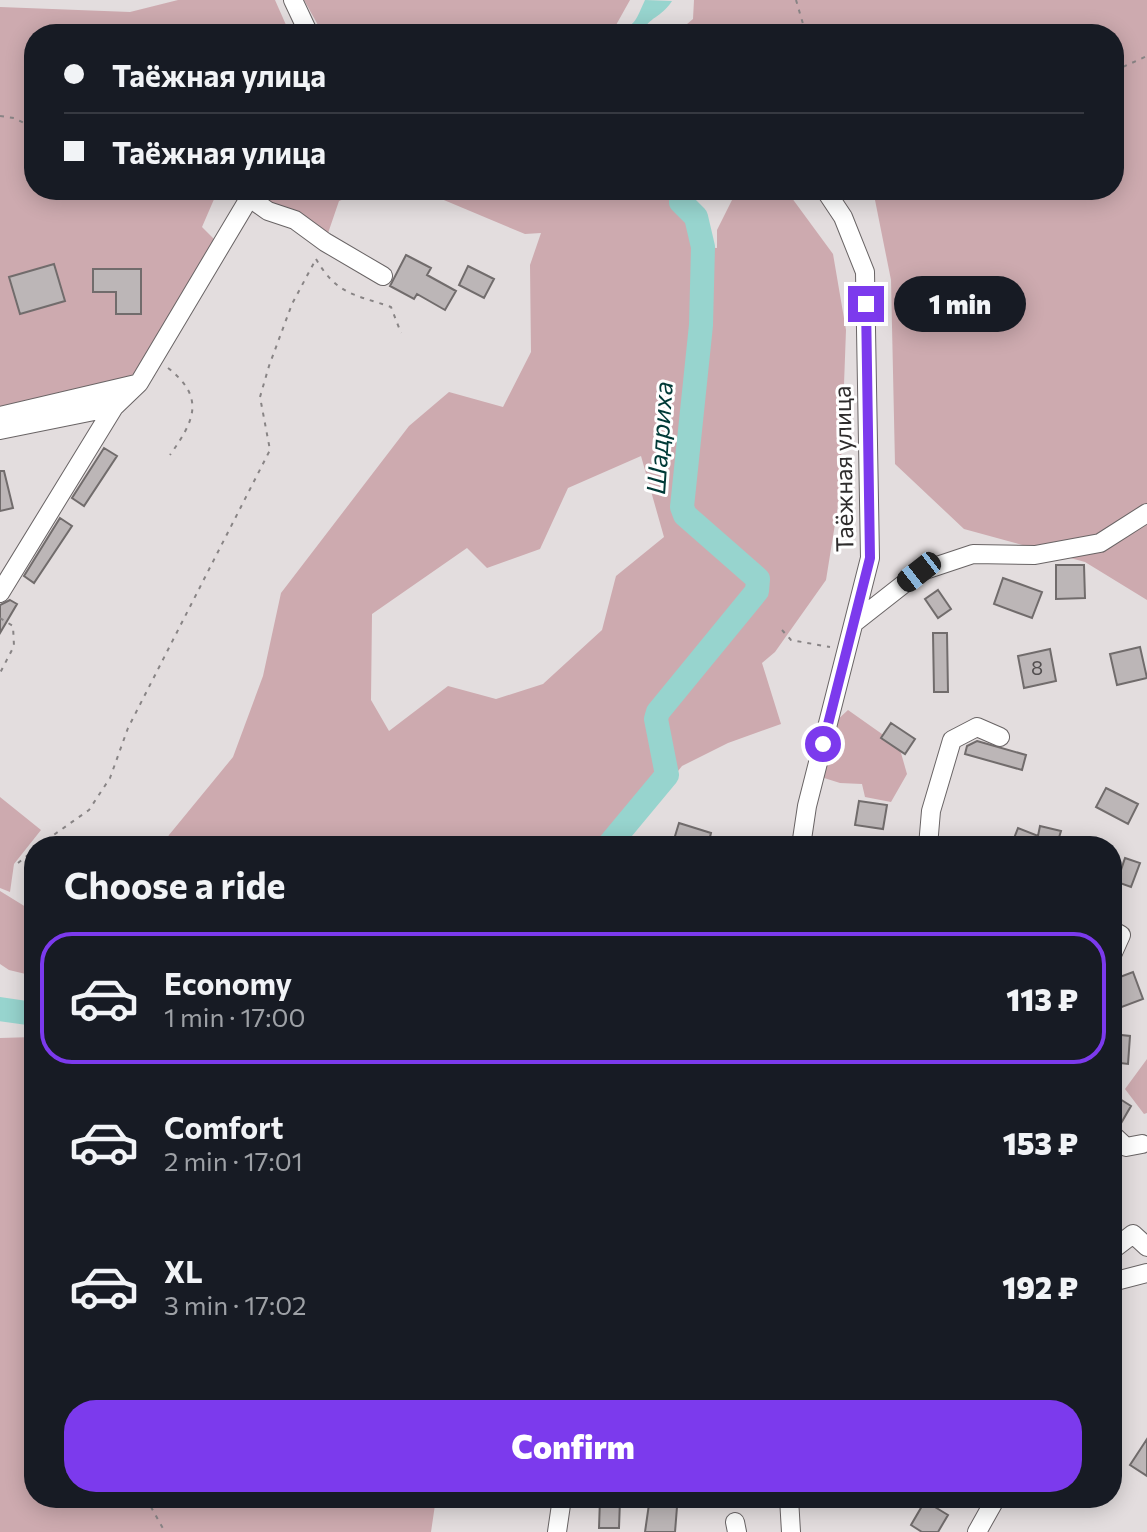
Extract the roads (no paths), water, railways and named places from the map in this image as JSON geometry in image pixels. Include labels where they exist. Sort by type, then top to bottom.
[{"type":"street","points":[[293,0],[304,24]]},
{"type":"street","points":[[0,593],[114,407],[139,383],[248,200]]},
{"type":"street","points":[[258,200],[268,211],[295,220],[383,276]]},
{"type":"street","name":"Таёжная улица","points":[[802,836],[807,806],[870,558],[865,272],[843,217],[832,200]]},
{"type":"street","points":[[0,416],[139,383]]},
{"type":"street","points":[[0,430],[114,407]]},
{"type":"street","points":[[854,623],[919,572],[973,554],[1035,555],[1100,543],[1147,513]]},
{"type":"street","points":[[929,836],[931,811],[952,740],[977,727],[1000,737]]},
{"type":"street","points":[[1122,1143],[1126,1147],[1142,1144]]},
{"type":"street","points":[[1122,1242],[1133,1234],[1147,1247]]},
{"type":"street","points":[[1122,1279],[1147,1273]]},
{"type":"street","points":[[557,1532],[561,1508]]},
{"type":"street","points":[[790,1508],[791,1532]]},
{"type":"street","points":[[977,1532],[990,1508]]},
{"type":"water","points":[[645,0],[672,1],[648,24],[632,24]]},
{"type":"water","points":[[680,200],[688,200],[701,220],[703,247]]},
{"type":"waterway","name":"Шадриха","points":[[616,836],[667,775],[656,719],[658,712],[757,591],[758,579],[685,515],[682,507],[701,325],[703,247],[696,217],[681,200]]},
{"type":"waterway","name":"Шадриха","points":[[0,1009],[24,1013]]}]
